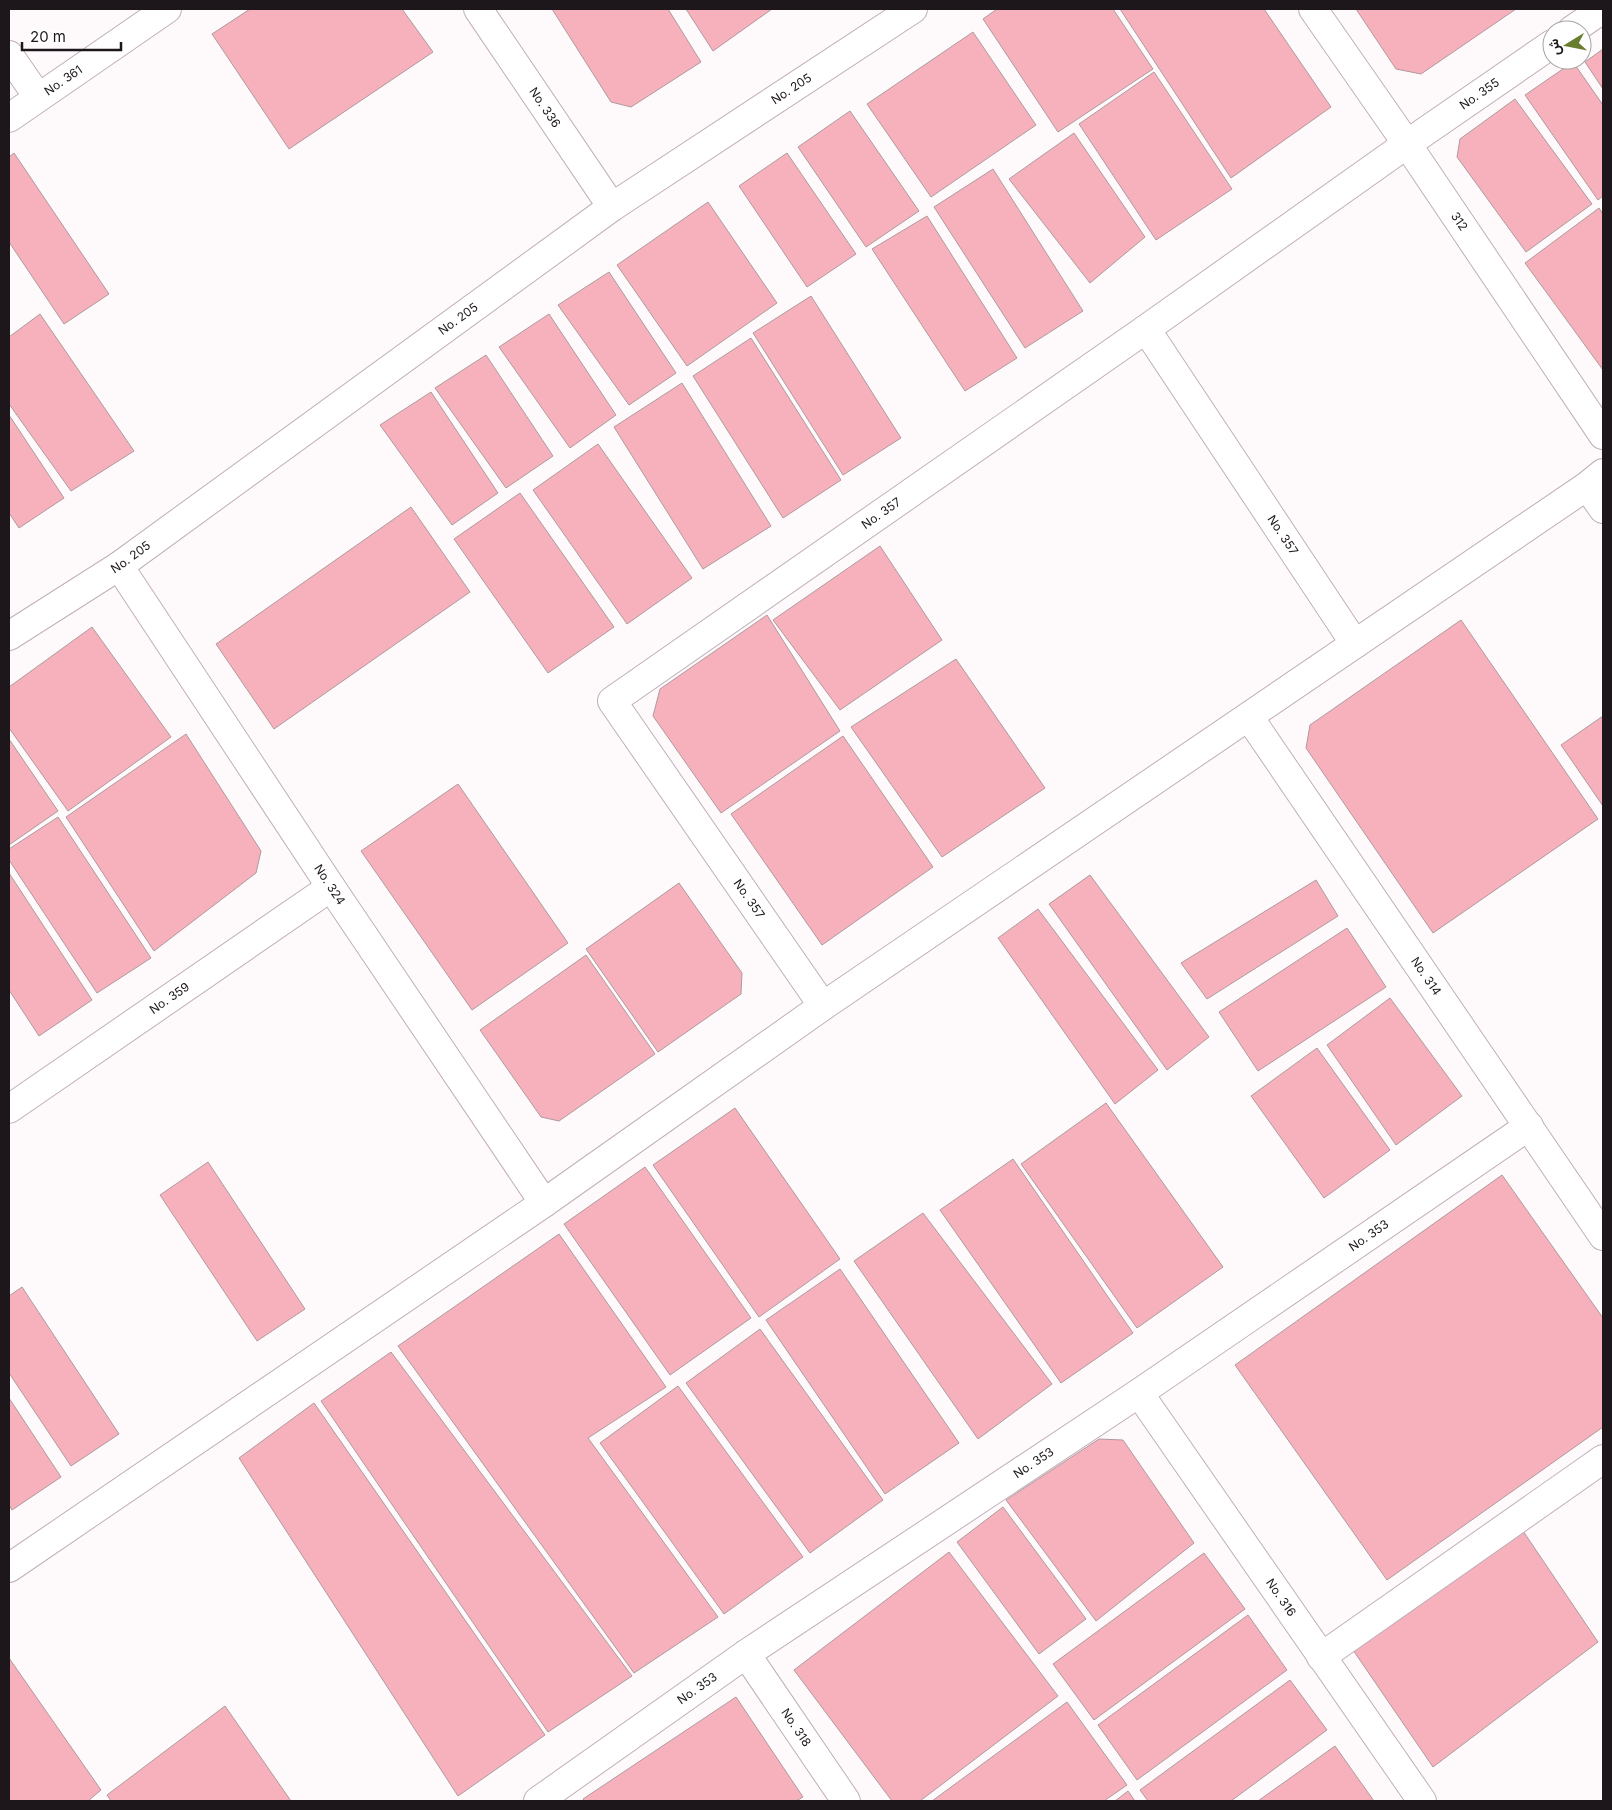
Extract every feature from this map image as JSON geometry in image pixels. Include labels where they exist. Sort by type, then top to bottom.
[{"type":"street","name":"No. 361","points":[[9,118],[167,9]]},
{"type":"street","name":"No. 336","points":[[478,9],[612,206]]},
{"type":"street","name":"No. 205","points":[[9,636],[119,566],[612,206],[913,9]]},
{"type":"street","name":"312","points":[[1313,9],[1407,144],[1603,435]]},
{"type":"street","points":[[1587,20],[1603,9]]},
{"type":"street","name":"No. 355","points":[[1146,329],[1542,51]]},
{"type":"street","points":[[9,56],[38,97]]},
{"type":"street","name":"No. 357","points":[[824,1006],[612,701],[1146,329],[1355,644]]},
{"type":"street","points":[[9,1568],[544,1203],[824,1006],[1595,479],[1603,509]]},
{"type":"street","name":"No. 324","points":[[119,566],[330,887],[544,1203]]},
{"type":"street","name":"No. 314","points":[[1249,717],[1603,1236]]},
{"type":"street","name":"No. 359","points":[[9,1109],[330,887]]},
{"type":"street","name":"No. 353","points":[[538,1801],[746,1654],[1139,1393],[1529,1126]]},
{"type":"street","name":"No. 316","points":[[1139,1393],[1422,1801]]},
{"type":"street","points":[[1321,1657],[1603,1459]]},
{"type":"street","name":"No. 318","points":[[746,1654],[846,1801]]},
{"type":"building","points":[[250,9],[402,9],[433,52],[289,149],[212,34]]},
{"type":"building","points":[[552,9],[668,9],[701,62],[631,107],[611,102]]},
{"type":"building","points":[[686,9],[772,9],[713,51]]},
{"type":"building","points":[[997,9],[1113,9],[1153,69],[1058,132],[983,19]]},
{"type":"building","points":[[1120,9],[1264,9],[1331,107],[1231,178]]},
{"type":"building","points":[[1356,9],[1516,9],[1421,74],[1396,69]]},
{"type":"building","points":[[973,32],[1036,125],[931,197],[867,104]]},
{"type":"building","points":[[1603,49],[1603,89],[1590,70],[1592,70],[1592,57]]},
{"type":"building","points":[[1561,70],[1579,70],[1603,105],[1603,196],[1598,200],[1525,95]]},
{"type":"building","points":[[1154,72],[1232,189],[1156,240],[1079,124]]},
{"type":"building","points":[[1515,99],[1592,204],[1526,252],[1457,157],[1460,139]]},
{"type":"building","points":[[850,111],[919,211],[866,247],[798,147]]},
{"type":"building","points":[[1074,133],[1145,237],[1090,283],[1009,179]]},
{"type":"building","points":[[14,153],[109,294],[64,324],[9,242],[9,157]]},
{"type":"building","points":[[787,153],[856,254],[807,287],[739,186]]},
{"type":"building","points":[[993,169],[1083,311],[1025,348],[934,207]]},
{"type":"building","points":[[708,202],[777,303],[687,366],[617,265]]},
{"type":"building","points":[[1599,208],[1603,214],[1603,370],[1525,263]]},
{"type":"building","points":[[927,216],[1017,358],[965,391],[872,249]]},
{"type":"building","points":[[609,272],[676,373],[629,405],[558,305]]},
{"type":"building","points":[[811,296],[901,438],[843,475],[753,333]]},
{"type":"building","points":[[40,314],[134,451],[71,491],[9,404],[9,337]]},
{"type":"building","points":[[549,314],[616,415],[570,448],[499,347]]},
{"type":"building","points":[[751,338],[841,480],[783,518],[693,376]]},
{"type":"building","points":[[486,355],[553,456],[506,488],[435,388]]},
{"type":"building","points":[[682,383],[771,526],[703,569],[614,427]]},
{"type":"building","points":[[431,392],[498,493],[452,525],[380,425]]},
{"type":"building","points":[[9,415],[64,498],[19,528],[9,513]]},
{"type":"building","points":[[598,444],[692,578],[627,624],[533,490]]},
{"type":"building","points":[[520,493],[614,627],[548,673],[454,539]]},
{"type":"building","points":[[411,507],[470,592],[274,729],[216,644]]},
{"type":"building","points":[[880,546],[942,640],[840,710],[773,620]]},
{"type":"building","points":[[767,615],[840,731],[721,813],[653,716],[660,689]]},
{"type":"building","points":[[1461,620],[1598,819],[1433,933],[1306,748],[1310,725]]},
{"type":"building","points":[[92,627],[171,737],[68,811],[9,728],[9,687]]},
{"type":"building","points":[[956,659],[1045,788],[942,857],[851,727]]},
{"type":"building","points":[[1603,716],[1603,806],[1561,745]]},
{"type":"building","points":[[186,734],[261,851],[256,873],[154,951],[66,817]]},
{"type":"building","points":[[843,736],[933,867],[822,945],[731,814]]},
{"type":"building","points":[[9,739],[58,811],[9,845]]},
{"type":"building","points":[[458,784],[568,943],[472,1010],[361,851]]},
{"type":"building","points":[[58,817],[151,958],[97,993],[9,860],[9,849]]},
{"type":"building","points":[[9,873],[92,1000],[39,1036],[9,990]]},
{"type":"building","points":[[1090,875],[1209,1037],[1167,1070],[1049,904]]},
{"type":"building","points":[[1316,880],[1338,916],[1207,999],[1181,963]]},
{"type":"building","points":[[679,883],[742,973],[741,994],[658,1052],[586,949]]},
{"type":"building","points":[[1038,909],[1158,1070],[1115,1104],[998,938]]},
{"type":"building","points":[[1347,928],[1386,987],[1258,1071],[1219,1012]]},
{"type":"building","points":[[586,955],[655,1054],[559,1121],[541,1117],[480,1030]]},
{"type":"building","points":[[1390,998],[1462,1096],[1396,1145],[1327,1045]]},
{"type":"building","points":[[1317,1048],[1390,1150],[1324,1198],[1251,1096]]},
{"type":"building","points":[[1106,1103],[1223,1267],[1137,1328],[1021,1164]]},
{"type":"building","points":[[735,1108],[840,1259],[759,1317],[653,1165]]},
{"type":"building","points":[[1013,1159],[1133,1333],[1061,1383],[940,1210]]},
{"type":"building","points":[[208,1162],[305,1309],[257,1341],[160,1195]]},
{"type":"building","points":[[645,1167],[751,1318],[670,1375],[564,1224]]},
{"type":"building","points":[[1502,1175],[1603,1318],[1603,1427],[1387,1580],[1235,1365]]},
{"type":"building","points":[[923,1213],[1052,1384],[978,1439],[854,1261]]},
{"type":"building","points":[[559,1234],[666,1387],[588,1438],[718,1617],[634,1673],[398,1346]]},
{"type":"building","points":[[840,1269],[959,1443],[885,1494],[766,1320]]},
{"type":"building","points":[[22,1287],[119,1434],[71,1466],[9,1373],[9,1296]]},
{"type":"building","points":[[760,1329],[883,1500],[810,1553],[686,1383]]},
{"type":"building","points":[[391,1352],[632,1676],[548,1732],[321,1401]]},
{"type":"building","points":[[678,1386],[803,1557],[724,1614],[600,1443]]},
{"type":"building","points":[[9,1398],[61,1477],[12,1510],[9,1505]]},
{"type":"building","points":[[314,1403],[545,1735],[458,1796],[239,1458]]},
{"type":"building","points":[[1099,1439],[1123,1440],[1194,1543],[1096,1621],[1006,1500]]},
{"type":"building","points":[[1003,1507],[1086,1619],[1039,1654],[957,1542]]},
{"type":"building","points":[[1521,1528],[1598,1642],[1433,1767],[1353,1650]]},
{"type":"building","points":[[949,1552],[1058,1696],[920,1801],[892,1801],[794,1670]]},
{"type":"building","points":[[1204,1553],[1245,1609],[1094,1720],[1053,1664]]},
{"type":"building","points":[[1248,1615],[1287,1670],[1137,1780],[1098,1725]]},
{"type":"building","points":[[9,1658],[101,1790],[88,1801],[9,1801]]},
{"type":"building","points":[[1290,1680],[1327,1730],[1231,1801],[1148,1801],[1140,1790]]},
{"type":"building","points":[[736,1697],[803,1797],[796,1801],[584,1801],[583,1799]]},
{"type":"building","points":[[1067,1702],[1127,1785],[1104,1801],[932,1801]]},
{"type":"building","points":[[225,1706],[291,1801],[111,1801],[107,1795]]},
{"type":"building","points":[[1335,1746],[1374,1801],[1258,1801]]},
{"type":"building","points":[[1128,1791],[1135,1801],[1115,1801]]}]
